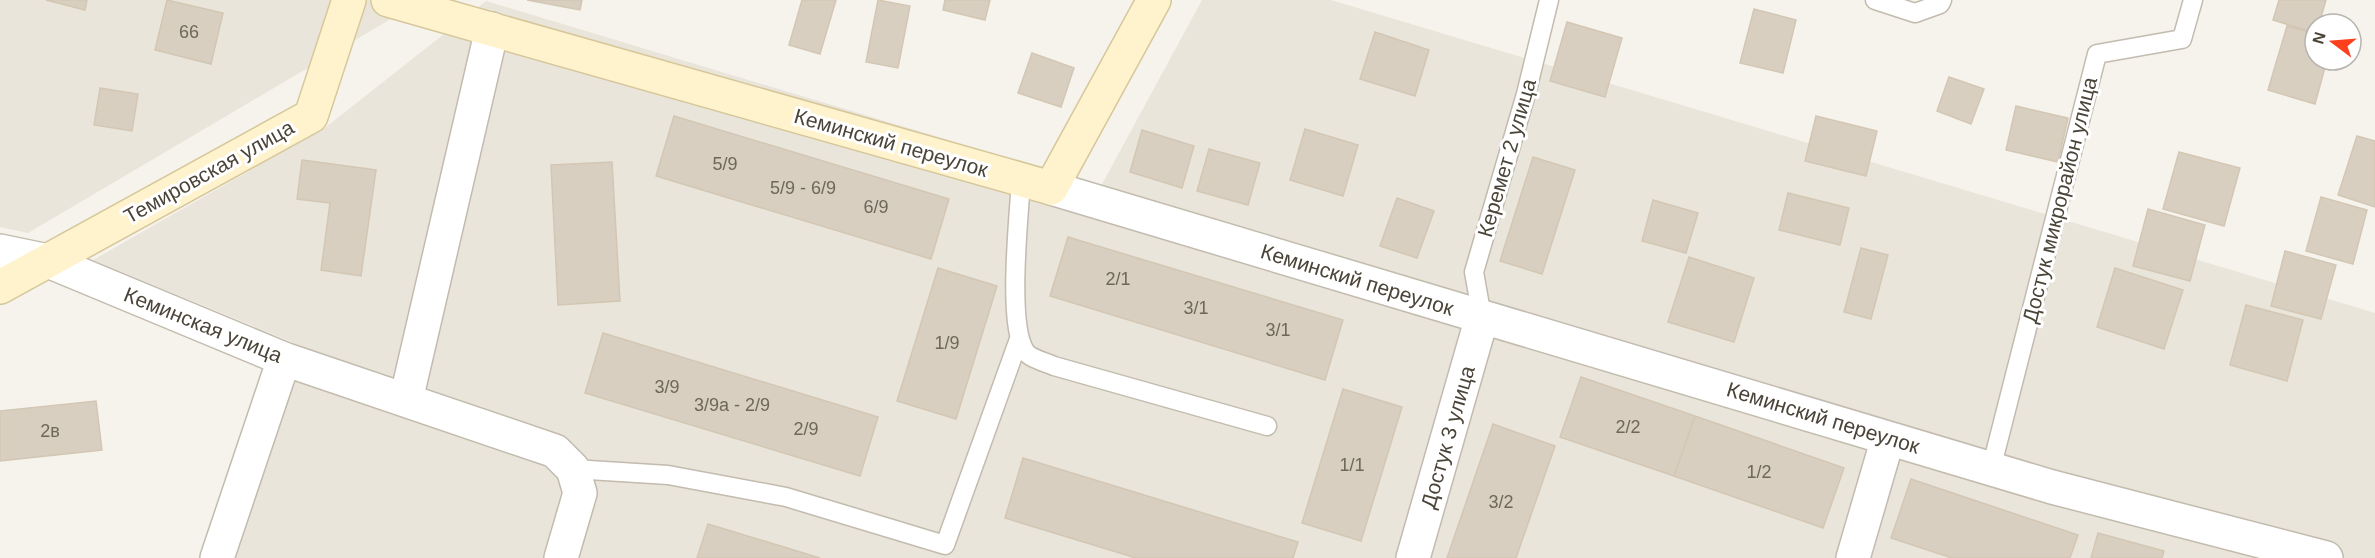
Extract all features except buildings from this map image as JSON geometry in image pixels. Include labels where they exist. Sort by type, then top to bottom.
[{"type":"street","name":"Темировская улица","points":[[0,287],[311,116],[349,0]]},
{"type":"street","name":"Кеминский переулок","points":[[388,0],[1036,184],[2052,487],[2286,553],[2326,558]]},
{"type":"street","points":[[1036,184],[1154,0]]},
{"type":"street","points":[[406,400],[492,29]]},
{"type":"street","name":"Кеминская улица","points":[[0,250],[48,261],[284,359],[555,451],[573,469]]},
{"type":"street","name":"Достук 3 улица","points":[[1413,558],[1482,317]]},
{"type":"street","points":[[217,558],[284,359]]},
{"type":"street","points":[[1853,558],[1888,438]]},
{"type":"street","points":[[561,558],[580,493],[573,469]]},
{"type":"lane","name":"Керемет 2 улица","points":[[1482,317],[1474,272],[1526,94],[1549,0]]},
{"type":"lane","points":[[1875,0],[1915,13],[1940,4],[1942,0]]},
{"type":"lane","name":"Достук микрорайон улица","points":[[1991,469],[2097,54],[2182,39],[2193,0]]},
{"type":"lane","points":[[573,469],[668,475],[786,497],[943,552],[1019,339],[1015,268],[1036,184]]},
{"type":"lane","points":[[1019,339],[1027,354],[1054,366],[1267,426]]},
{"type":"shaded area","points":[[0,0],[423,0],[28,233],[0,227]]},
{"type":"shaded area","points":[[1202,0],[1331,0],[2375,313],[2375,558],[232,558],[299,345],[93,260],[326,127],[486,1],[1101,186]]}]
